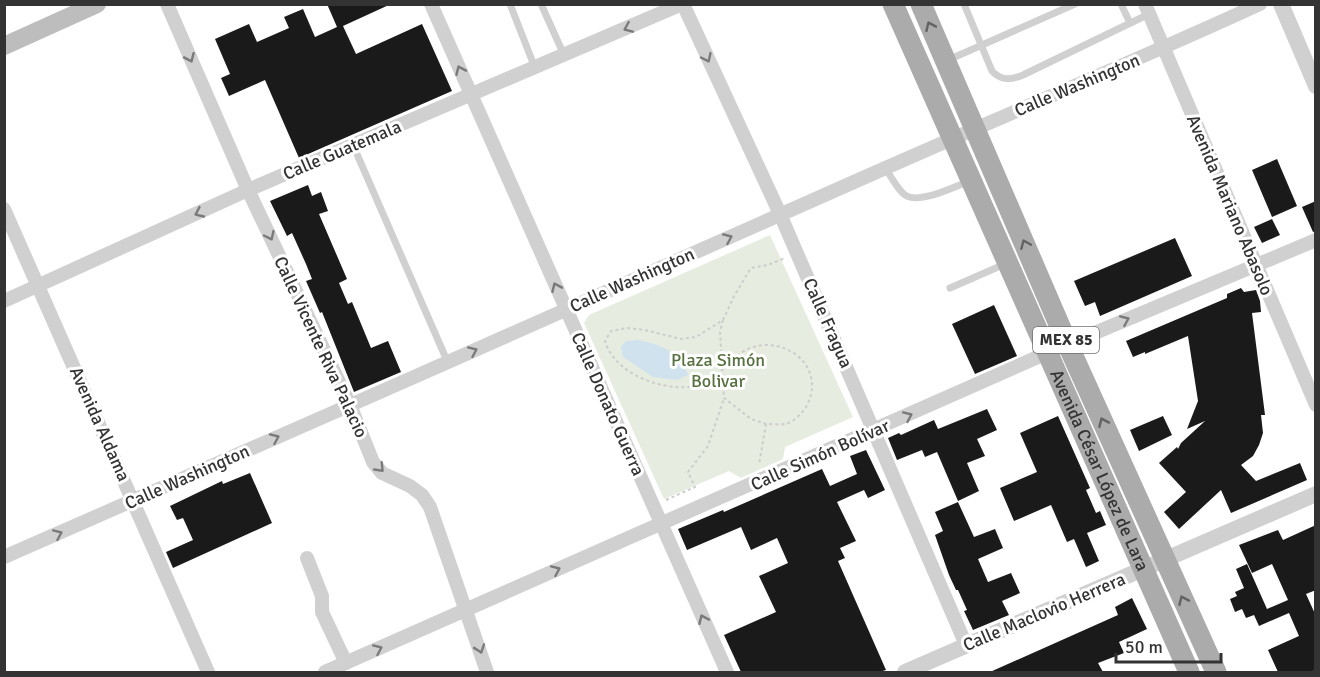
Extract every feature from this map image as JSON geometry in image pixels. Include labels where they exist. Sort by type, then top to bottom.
[{"type":"main road","points":[[4,46],[97,4]]},
{"type":"main road","name":"Avenida César López de Lara","points":[[893,4],[1189,672]]},
{"type":"main road","name":"Avenida César López de Lara","points":[[921,4],[1068,345],[1216,672]]},
{"type":"street","name":"Calle Vicente Riva Palacio","points":[[167,4],[248,190],[350,405],[374,462],[382,473],[410,486],[422,495],[430,507],[488,672]]},
{"type":"street","name":"Calle Donato Guerra","points":[[431,4],[727,672]]},
{"type":"street","name":"Calle Guatemala","points":[[4,301],[248,190],[682,4]]},
{"type":"street","name":"Calle Fragua","points":[[682,4],[780,214],[966,645]]},
{"type":"street","name":"Calle Washington","points":[[4,557],[1260,4]]},
{"type":"street","points":[[1281,4],[1316,86]]},
{"type":"street","name":"Avenida Mariano Abasolo","points":[[1147,9],[1316,405]]},
{"type":"street","name":"Avenida Aldama","points":[[4,209],[208,672]]},
{"type":"street","name":"Calle Simón Bolívar","points":[[325,672],[875,431],[1047,353],[1316,240]]},
{"type":"street","name":"Calle Maclovio Herrera","points":[[905,672],[1316,494]]},
{"type":"street","points":[[308,558],[322,596],[322,612],[346,663]]},
{"type":"lane","points":[[510,4],[535,68]]},
{"type":"lane","points":[[541,4],[564,55]]},
{"type":"lane","points":[[964,4],[994,74],[1008,80],[1023,75],[1130,23],[1147,9]]},
{"type":"lane","points":[[946,61],[1075,4]]},
{"type":"lane","points":[[1121,4],[1130,23]]},
{"type":"lane","points":[[353,145],[448,363]]},
{"type":"lane","points":[[885,168],[904,194],[916,198],[925,197],[971,180]]},
{"type":"lane","points":[[950,288],[1007,263]]},
{"type":"path","points":[[653,506],[695,487],[688,472],[708,446],[724,398],[720,332],[734,296],[751,268],[768,265],[797,253]]},
{"type":"path","points":[[723,320],[696,337],[681,339],[627,328],[611,331],[605,341],[608,352],[618,363],[634,374],[655,383],[674,387],[693,387],[708,383],[740,353],[760,345],[777,345],[791,350],[805,363],[812,376],[811,397],[801,414],[785,424],[766,424],[751,419],[724,398]]},
{"type":"path","points":[[765,478],[758,462],[766,424]]},
{"type":"green space","name":"Plaza Simón Bolivar","points":[[770,235],[853,417],[785,447],[783,459],[741,478],[729,471],[664,499],[584,323],[589,315]]},
{"type":"water","points":[[638,340],[669,350],[681,360],[688,375],[677,380],[653,377],[623,357],[621,347],[626,341]]},
{"type":"building","points":[[327,4],[391,4],[343,26],[356,54],[422,24],[452,91],[299,158],[265,80],[229,96],[221,78],[230,74],[215,39],[249,24],[257,42],[289,28],[284,17],[303,9],[315,37],[337,27]]},
{"type":"building","points":[[1277,159],[1297,206],[1272,217],[1252,170]]},
{"type":"building","points":[[308,185],[312,196],[321,192],[328,211],[319,214],[347,279],[339,283],[348,304],[352,302],[371,348],[388,341],[401,372],[354,392],[322,312],[320,313],[306,281],[312,279],[306,264],[292,233],[287,236],[270,201]]},
{"type":"building","points":[[1316,201],[1316,231],[1313,232],[1302,207]]},
{"type":"building","points":[[1272,219],[1280,235],[1262,243],[1254,227]]},
{"type":"building","points":[[1175,238],[1192,276],[1100,316],[1095,302],[1085,306],[1074,281]]},
{"type":"building","points":[[1241,288],[1244,292],[1256,290],[1260,301],[1261,312],[1252,313],[1265,415],[1261,415],[1263,433],[1259,445],[1253,456],[1241,465],[1256,481],[1300,463],[1307,480],[1231,513],[1221,490],[1179,529],[1164,512],[1186,492],[1159,463],[1177,447],[1178,449],[1181,443],[1205,421],[1187,429],[1198,401],[1188,336],[1133,357],[1126,341],[1227,298],[1227,294]]},
{"type":"building","points":[[994,305],[1017,356],[975,374],[952,324]]},
{"type":"building","points":[[987,409],[997,430],[977,439],[985,456],[967,463],[979,491],[958,501],[937,452],[925,457],[922,450],[897,460],[888,438],[899,433],[901,435],[934,420],[938,429]]},
{"type":"building","points":[[1058,416],[1090,488],[1086,490],[1096,513],[1100,511],[1106,525],[1087,533],[1099,561],[1086,567],[1074,539],[1067,542],[1051,505],[1014,521],[1000,488],[1037,472],[1020,433]]},
{"type":"building","points":[[1163,416],[1172,435],[1139,451],[1130,430]]},
{"type":"building","points":[[866,450],[885,490],[868,498],[864,490],[837,502],[856,541],[840,548],[845,558],[838,561],[886,670],[879,672],[741,672],[724,635],[776,612],[759,576],[788,563],[777,538],[751,550],[741,527],[687,550],[678,529],[723,510],[724,512],[822,469],[830,486],[857,474],[850,456]]},
{"type":"building","points":[[250,473],[272,523],[173,568],[166,552],[193,540],[183,518],[177,520],[170,506],[222,481],[223,484]]},
{"type":"building","points":[[958,502],[974,537],[995,529],[1003,548],[978,559],[988,582],[1011,573],[1020,593],[1002,601],[1009,615],[973,630],[964,611],[967,610],[949,575],[935,535],[943,531],[935,512]]},
{"type":"building","points":[[1316,525],[1316,590],[1306,594],[1316,616],[1316,670],[1278,672],[1268,650],[1299,636],[1289,613],[1259,626],[1254,615],[1246,618],[1242,609],[1235,612],[1230,599],[1237,596],[1235,592],[1244,588],[1236,569],[1247,564],[1267,609],[1288,600],[1272,564],[1252,573],[1239,545],[1278,530],[1283,540]]},
{"type":"building","points":[[1132,598],[1147,629],[1119,642],[1124,653],[1098,663],[1103,672],[990,672],[1118,615],[1115,607]]}]
